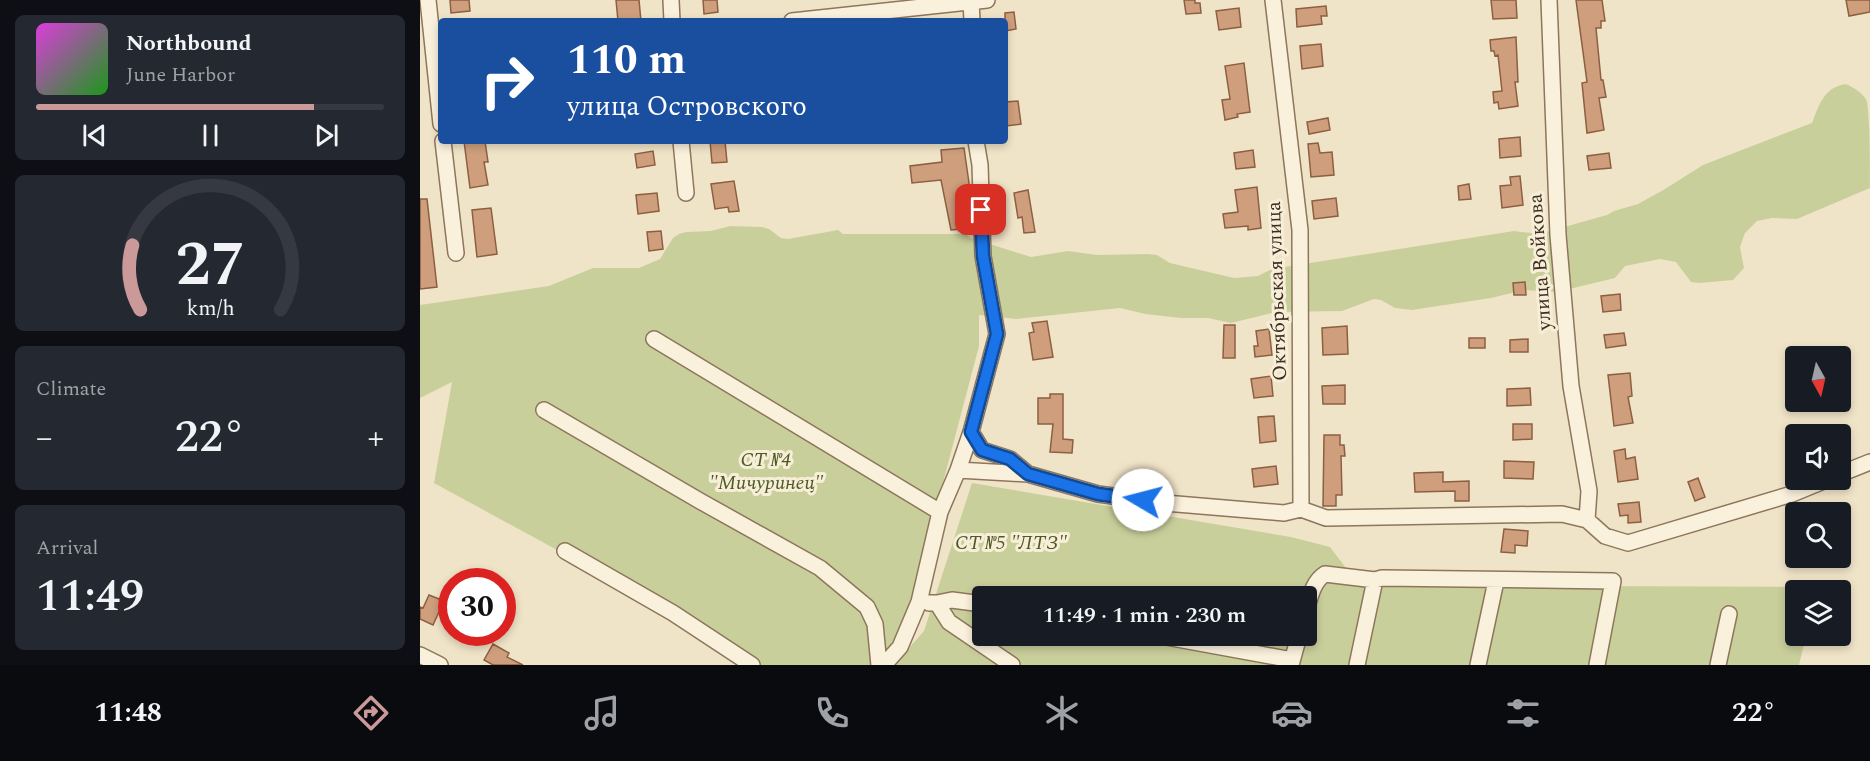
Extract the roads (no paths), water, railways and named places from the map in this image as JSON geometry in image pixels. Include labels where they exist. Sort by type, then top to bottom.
[{"type":"street","points":[[428,0],[438,75]]},
{"type":"street","points":[[671,0],[672,18]]},
{"type":"street","points":[[819,18],[987,0]]},
{"type":"street","name":"Октябрьская улица","points":[[1273,0],[1300,230],[1301,509]]},
{"type":"street","name":"улица Войкова","points":[[1549,0],[1558,236],[1570,386],[1589,491],[1587,520]]},
{"type":"street","points":[[971,1],[972,18]]},
{"type":"street","points":[[420,85],[438,83]]},
{"type":"street","points":[[443,144],[456,253]]},
{"type":"street","points":[[681,144],[686,193]]},
{"type":"street","points":[[884,665],[900,647],[920,602],[940,512],[971,432],[997,334],[983,256],[980,165],[976,144]]},
{"type":"street","points":[[654,339],[940,512]]},
{"type":"street","points":[[544,410],[820,568],[867,608],[875,624],[879,665]]},
{"type":"street","points":[[971,432],[982,450],[1010,459],[1028,474]]},
{"type":"street","points":[[1851,470],[1870,462]]},
{"type":"street","points":[[958,470],[1028,474],[1098,494],[1165,503],[1284,513],[1301,509],[1326,518],[1562,514],[1587,520],[1605,536],[1628,543],[1802,490]]},
{"type":"street","points":[[565,551],[673,613],[752,665]]},
{"type":"street","points":[[1315,586],[1320,577],[1325,574],[1375,580],[1382,578],[1612,581],[1598,665]]},
{"type":"street","points":[[1357,665],[1375,580]]},
{"type":"street","points":[[1478,665],[1496,581]]},
{"type":"street","points":[[920,602],[937,603],[952,600],[972,603]]},
{"type":"street","points":[[937,603],[949,622],[1012,665]]},
{"type":"street","points":[[1718,665],[1729,614]]},
{"type":"street","points":[[1211,646],[1291,662],[1296,646]]},
{"type":"street","points":[[420,655],[440,665]]},
{"type":"park label","name":"СТ №4 \"Мичуринец\"","points":[[766,472]]},
{"type":"park label","name":"СТ №5 \"ЛТЗ\"","points":[[1011,543]]}]
